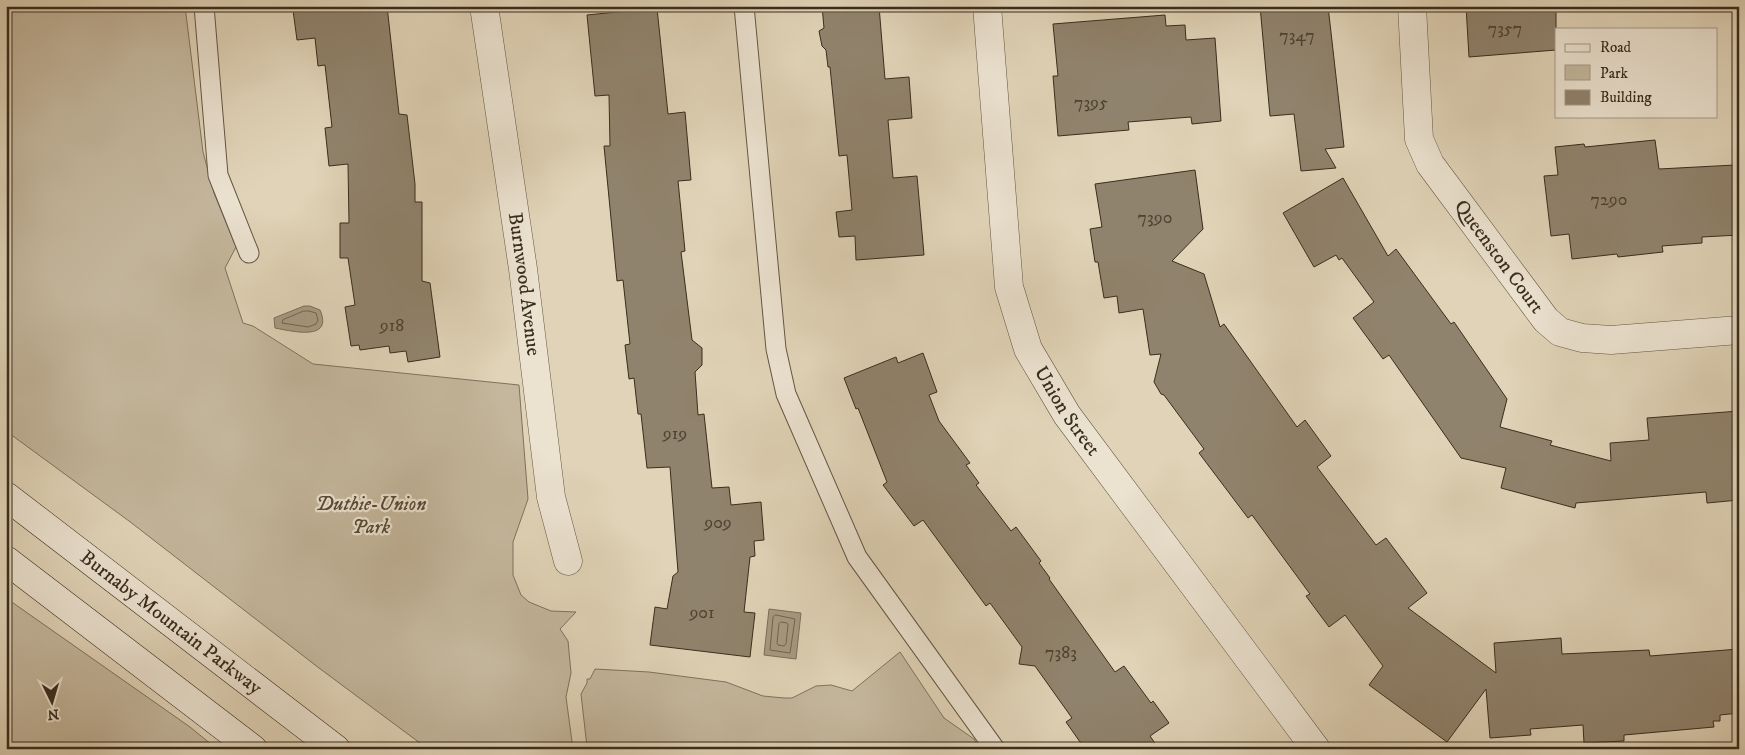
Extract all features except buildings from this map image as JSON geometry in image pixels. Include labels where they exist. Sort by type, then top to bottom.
[{"type":"street","name":"Burnwood Avenue","points":[[484,6],[523,269],[551,497],[568,560]]},
{"type":"street","name":"Union Street","points":[[986,6],[1009,287],[1028,348],[1067,415],[1316,749]]},
{"type":"street","name":"Queenston Court","points":[[1412,6],[1419,139],[1430,164],[1546,320],[1560,332],[1582,338],[1611,340],[1739,330]]},
{"type":"street","name":"Burnaby Mountain Parkway","points":[[6,496],[336,749]]},
{"type":"street","points":[[6,560],[252,749]]},
{"type":"lane","points":[[204,6],[218,175],[249,253]]},
{"type":"lane","points":[[744,6],[776,349],[786,394],[857,557],[995,749]]},
{"type":"green space","name":"Duthie-Union Park","points":[[6,6],[185,6],[203,152],[214,193],[236,247],[225,268],[243,323],[253,326],[313,364],[519,385],[528,499],[513,542],[513,575],[521,595],[529,602],[551,611],[576,612],[560,629],[568,641],[571,673],[566,697],[573,749],[428,749],[319,668],[129,521],[6,431]]},
{"type":"green space","points":[[6,598],[190,727],[217,749],[6,749]]},
{"type":"green space","points":[[900,652],[944,718],[974,739],[980,749],[591,749],[587,747],[581,694],[587,679],[590,679],[595,669],[649,672],[726,682],[763,696],[792,698],[816,686],[831,685],[852,691]]},
{"type":"water","points":[[304,306],[320,310],[323,320],[321,327],[316,331],[300,332],[275,328],[274,318]]},
{"type":"water","points":[[769,609],[801,613],[796,659],[764,655]]}]
